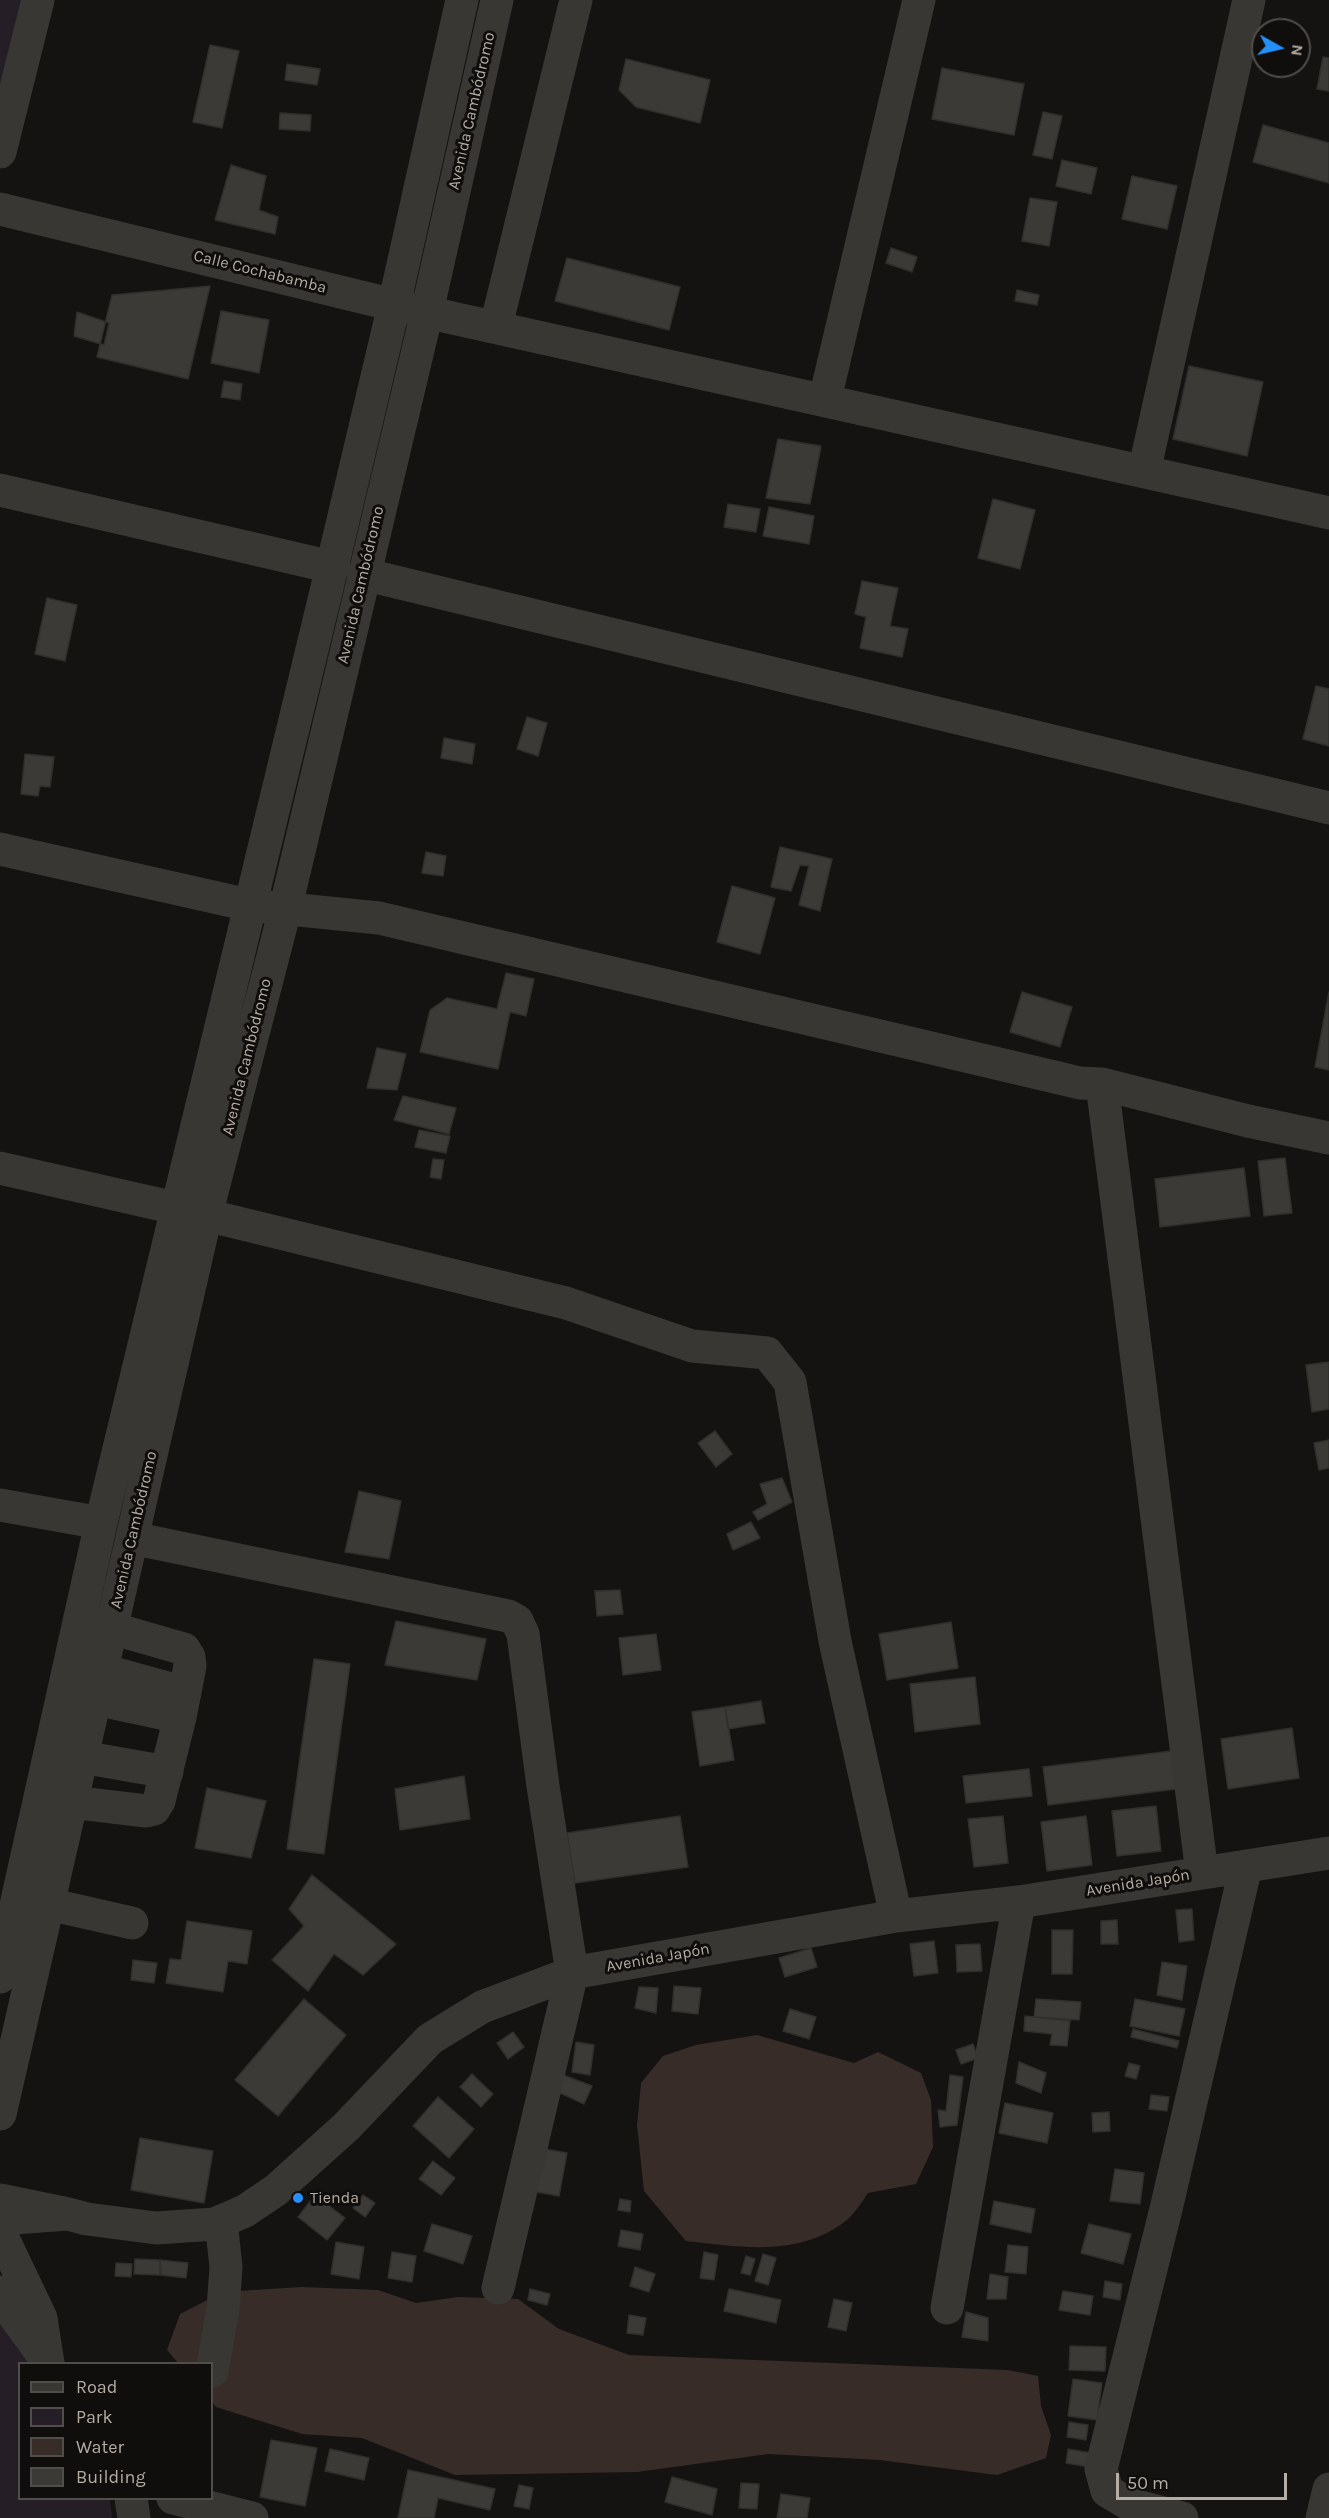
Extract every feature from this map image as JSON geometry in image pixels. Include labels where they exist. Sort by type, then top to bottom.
[{"type":"street","points":[[0,152],[38,0]]},
{"type":"street","name":"Avenida Cambódromo","points":[[0,1977],[14,1850],[101,1523],[192,1212],[285,910],[348,571],[394,305],[462,0]]},
{"type":"street","name":"Avenida Cambódromo","points":[[0,2114],[132,1538],[249,905],[427,312],[496,0]]},
{"type":"street","points":[[509,329],[576,0]]},
{"type":"street","points":[[825,399],[919,0]]},
{"type":"street","points":[[1144,472],[1249,0]]},
{"type":"street","name":"Calle Cochabamba","points":[[0,209],[394,305],[825,399],[1329,513]]},
{"type":"street","points":[[0,490],[348,571],[1329,808]]},
{"type":"street","points":[[0,849],[249,905],[379,918],[1080,1083],[1102,1084],[1248,1121],[1329,1138]]},
{"type":"street","points":[[1102,1084],[1202,1873]]},
{"type":"street","points":[[0,1168],[566,1303],[692,1346],[767,1353],[790,1382],[835,1641],[896,1916]]},
{"type":"street","points":[[0,1505],[101,1523]]},
{"type":"street","points":[[132,1538],[508,1616],[518,1621],[522,1634],[572,1973],[498,2288]]},
{"type":"street","points":[[71,1802],[146,1811],[154,1809],[159,1801],[183,1705],[190,1666],[189,1657],[184,1649],[111,1628]]},
{"type":"street","points":[[99,1685],[183,1705]]},
{"type":"street","points":[[82,1757],[167,1772]]},
{"type":"street","name":"Avenida Japón","points":[[0,2200],[87,2219],[156,2228],[215,2224],[245,2211],[276,2190],[346,2127],[430,2038],[482,2007],[572,1973],[896,1916],[1019,1902],[1329,1853]]},
{"type":"street","points":[[1182,2518],[1129,2504],[1107,2491],[1101,2469],[1166,2209],[1246,1866]]},
{"type":"street","points":[[947,2308],[1019,1902]]},
{"type":"street","points":[[48,1905],[132,1923]]},
{"type":"street","name":"Avenida Japón","points":[[0,2219],[68,2214]]},
{"type":"street","points":[[213,2365],[223,2309],[226,2266],[221,2222]]},
{"type":"street","points":[[0,2232],[41,2318],[49,2362]]},
{"type":"street","points":[[0,2292],[11,2312],[48,2362]]},
{"type":"street","points":[[1322,2518],[1329,2489]]},
{"type":"street","points":[[131,2500],[134,2518]]},
{"type":"street","points":[[181,2500],[252,2518]]},
{"type":"green space","points":[[0,0],[26,0],[0,95]]},
{"type":"green space","points":[[0,2312],[36,2362],[18,2362],[18,2500],[110,2500],[112,2518],[0,2518]]},
{"type":"water","points":[[757,2035],[854,2063],[878,2052],[921,2073],[931,2100],[933,2147],[916,2184],[868,2193],[848,2219],[811,2240],[791,2245],[749,2247],[686,2241],[644,2191],[637,2125],[641,2083],[663,2056],[696,2045]]},
{"type":"water","points":[[301,2287],[378,2290],[416,2303],[458,2297],[518,2299],[559,2329],[629,2355],[1008,2370],[1038,2376],[1041,2406],[1051,2435],[1046,2458],[997,2475],[880,2460],[768,2454],[637,2472],[455,2475],[362,2438],[302,2434],[216,2407],[213,2403],[213,2362],[177,2362],[167,2350],[180,2314],[223,2292]]},
{"type":"building","points":[[210,45],[239,51],[222,128],[193,122]]},
{"type":"building","points":[[1323,57],[1329,58],[1329,91],[1317,89]]},
{"type":"building","points":[[626,59],[710,80],[700,123],[636,107],[619,90]]},
{"type":"building","points":[[287,64],[320,69],[317,85],[285,80]]},
{"type":"building","points":[[942,68],[1024,84],[1014,135],[932,119]]},
{"type":"building","points":[[1043,112],[1062,116],[1052,159],[1033,155]]},
{"type":"building","points":[[280,113],[311,115],[310,131],[279,129]]},
{"type":"building","points":[[1263,125],[1329,143],[1329,183],[1253,162]]},
{"type":"building","points":[[1062,160],[1097,168],[1091,194],[1056,186]]},
{"type":"building","points":[[231,165],[266,176],[259,210],[278,217],[275,234],[215,220]]},
{"type":"building","points":[[1132,176],[1177,186],[1167,229],[1122,219]]},
{"type":"building","points":[[1030,198],[1057,202],[1049,246],[1022,241]]},
{"type":"building","points":[[891,248],[917,257],[912,272],[886,263]]},
{"type":"building","points":[[567,258],[680,287],[669,330],[555,301]]},
{"type":"building","points":[[210,286],[188,379],[97,357],[112,295]]},
{"type":"building","points":[[1017,290],[1039,295],[1037,305],[1015,301]]},
{"type":"building","points":[[221,311],[269,320],[259,373],[211,363]]},
{"type":"building","points":[[77,312],[109,323],[104,345],[74,336]]},
{"type":"building","points":[[1189,366],[1263,382],[1247,456],[1173,439]]},
{"type":"building","points":[[224,381],[242,384],[240,400],[221,397]]},
{"type":"building","points":[[778,439],[821,446],[810,504],[766,498]]},
{"type":"building","points":[[993,499],[1035,510],[1020,569],[978,558]]},
{"type":"building","points":[[728,504],[760,509],[756,532],[724,527]]},
{"type":"building","points":[[769,507],[814,516],[809,544],[763,536]]},
{"type":"building","points":[[862,581],[898,588],[890,626],[908,629],[902,657],[860,648],[866,617],[855,614]]},
{"type":"building","points":[[47,598],[77,605],[65,661],[35,654]]},
{"type":"building","points":[[1316,686],[1329,689],[1329,746],[1303,739]]},
{"type":"building","points":[[527,717],[547,723],[538,756],[517,749]]},
{"type":"building","points":[[444,738],[475,744],[472,764],[441,758]]},
{"type":"building","points":[[25,754],[54,757],[50,787],[40,786],[38,796],[21,794]]},
{"type":"building","points":[[780,847],[832,859],[820,911],[799,905],[809,866],[800,865],[791,891],[771,887]]},
{"type":"building","points":[[426,852],[446,856],[443,876],[422,873]]},
{"type":"building","points":[[732,886],[775,898],[760,954],[717,942]]},
{"type":"building","points":[[506,973],[534,979],[526,1016],[510,1012],[498,1069],[420,1052],[430,1010],[447,998],[497,1009]]},
{"type":"building","points":[[1022,992],[1072,1007],[1060,1047],[1010,1032]]},
{"type":"building","points":[[1329,992],[1329,1070],[1315,1067]]},
{"type":"building","points":[[377,1048],[406,1054],[397,1090],[367,1088]]},
{"type":"building","points":[[403,1096],[456,1108],[449,1134],[394,1120]]},
{"type":"building","points":[[419,1130],[450,1136],[446,1153],[415,1147]]},
{"type":"building","points":[[1285,1158],[1292,1213],[1264,1216],[1258,1161]]},
{"type":"building","points":[[433,1159],[444,1160],[441,1179],[430,1177]]},
{"type":"building","points":[[1244,1168],[1250,1216],[1160,1227],[1155,1179]]},
{"type":"building","points":[[1329,1362],[1329,1409],[1312,1412],[1306,1365]]},
{"type":"building","points":[[715,1431],[732,1454],[716,1467],[698,1443]]},
{"type":"building","points":[[1329,1440],[1329,1468],[1319,1470],[1314,1443]]},
{"type":"building","points":[[782,1478],[792,1502],[758,1520],[753,1512],[767,1504],[760,1484]]},
{"type":"building","points":[[359,1491],[401,1501],[389,1559],[345,1552]]},
{"type":"building","points":[[751,1522],[760,1538],[733,1550],[727,1534]]},
{"type":"building","points":[[620,1590],[623,1614],[597,1616],[595,1591]]},
{"type":"building","points":[[396,1621],[486,1639],[477,1680],[385,1665]]},
{"type":"building","points":[[951,1622],[958,1668],[887,1680],[879,1634]]},
{"type":"building","points":[[656,1634],[661,1670],[623,1675],[619,1638]]},
{"type":"building","points":[[314,1659],[350,1664],[324,1854],[287,1849]]},
{"type":"building","points":[[975,1677],[980,1724],[915,1732],[910,1684]]},
{"type":"building","points":[[761,1701],[765,1723],[728,1729],[725,1707]]},
{"type":"building","points":[[725,1707],[734,1760],[700,1766],[692,1712]]},
{"type":"building","points":[[1292,1728],[1299,1778],[1228,1789],[1221,1739]]},
{"type":"building","points":[[1172,1751],[1176,1789],[1048,1805],[1043,1767]]},
{"type":"building","points":[[1029,1769],[1032,1796],[966,1803],[963,1776]]},
{"type":"building","points":[[464,1776],[470,1819],[400,1830],[395,1789]]},
{"type":"building","points":[[207,1788],[266,1801],[251,1858],[195,1848]]},
{"type":"building","points":[[1156,1806],[1161,1851],[1117,1856],[1112,1811]]},
{"type":"building","points":[[680,1816],[688,1867],[575,1883],[567,1833]]},
{"type":"building","points":[[1003,1816],[1008,1863],[974,1867],[968,1819]]},
{"type":"building","points":[[1086,1816],[1092,1865],[1047,1871],[1041,1822]]},
{"type":"building","points":[[312,1875],[396,1944],[363,1975],[334,1954],[308,1991],[272,1960],[304,1926],[289,1909]]},
{"type":"building","points":[[1192,1909],[1194,1940],[1179,1942],[1176,1910]]},
{"type":"building","points":[[1117,1920],[1118,1944],[1101,1944],[1101,1921]]},
{"type":"building","points":[[187,1921],[252,1931],[247,1964],[228,1961],[223,1992],[166,1983],[170,1959],[181,1960]]},
{"type":"building","points":[[1052,1930],[1073,1930],[1072,1974],[1052,1974]]},
{"type":"building","points":[[934,1941],[938,1973],[914,1976],[910,1944]]},
{"type":"building","points":[[980,1944],[982,1971],[957,1972],[956,1945]]},
{"type":"building","points":[[811,1948],[817,1967],[785,1977],[779,1958]]},
{"type":"building","points":[[133,1960],[157,1963],[154,1983],[131,1980]]},
{"type":"building","points":[[1162,1962],[1187,1966],[1182,2000],[1157,1995]]},
{"type":"building","points":[[674,1986],[701,1988],[698,2014],[672,2011]]},
{"type":"building","points":[[639,1987],[658,1988],[656,2013],[635,2008]]},
{"type":"building","points":[[304,1999],[346,2035],[278,2116],[235,2080]]},
{"type":"building","points":[[1036,1999],[1081,2002],[1079,2020],[1034,2017]]},
{"type":"building","points":[[1135,1999],[1185,2009],[1179,2036],[1130,2026]]},
{"type":"building","points":[[790,2009],[816,2017],[809,2039],[783,2031]]},
{"type":"building","points":[[1025,2016],[1070,2021],[1067,2046],[1050,2045],[1052,2034],[1024,2031]]},
{"type":"building","points":[[1133,2029],[1179,2041],[1177,2048],[1131,2037]]},
{"type":"building","points":[[513,2032],[524,2047],[508,2059],[497,2043]]},
{"type":"building","points":[[576,2042],[594,2045],[590,2075],[572,2072]]},
{"type":"building","points":[[973,2044],[978,2058],[961,2064],[956,2050]]},
{"type":"building","points":[[1019,2062],[1046,2073],[1041,2093],[1016,2083]]},
{"type":"building","points":[[1129,2063],[1140,2066],[1136,2079],[1125,2076]]},
{"type":"building","points":[[472,2074],[493,2094],[481,2107],[460,2087]]},
{"type":"building","points":[[563,2075],[592,2086],[584,2104],[556,2091]]},
{"type":"building","points":[[950,2075],[963,2077],[957,2125],[940,2127],[938,2110],[946,2111]]},
{"type":"building","points":[[1151,2095],[1169,2097],[1167,2111],[1149,2109]]},
{"type":"building","points":[[438,2097],[474,2129],[449,2158],[413,2126]]},
{"type":"building","points":[[1005,2103],[1053,2113],[1047,2143],[999,2133]]},
{"type":"building","points":[[1109,2112],[1110,2131],[1093,2132],[1092,2113]]},
{"type":"building","points":[[140,2138],[213,2151],[204,2203],[131,2190]]},
{"type":"building","points":[[539,2148],[567,2153],[559,2196],[531,2191]]},
{"type":"building","points":[[433,2161],[455,2178],[441,2195],[419,2179]]},
{"type":"building","points":[[1115,2169],[1144,2173],[1140,2204],[1110,2201]]},
{"type":"building","points":[[315,2195],[345,2218],[327,2240],[298,2217]]},
{"type":"building","points":[[363,2195],[375,2203],[365,2217],[353,2208]]},
{"type":"building","points":[[620,2199],[631,2201],[630,2212],[618,2210]]},
{"type":"building","points":[[994,2201],[1035,2209],[1031,2233],[990,2224]]},
{"type":"building","points":[[432,2224],[472,2236],[463,2264],[424,2251]]},
{"type":"building","points":[[1089,2224],[1131,2234],[1123,2264],[1081,2253]]},
{"type":"building","points":[[621,2230],[643,2234],[640,2250],[618,2246]]},
{"type":"building","points":[[336,2242],[364,2247],[359,2279],[331,2274]]},
{"type":"building","points":[[1008,2245],[1028,2247],[1026,2274],[1005,2272]]},
{"type":"building","points":[[392,2252],[416,2256],[412,2282],[388,2278]]},
{"type":"building","points":[[704,2252],[718,2255],[714,2280],[700,2278]]},
{"type":"building","points":[[763,2254],[776,2258],[768,2285],[755,2281]]},
{"type":"building","points":[[746,2256],[755,2259],[750,2275],[741,2273]]},
{"type":"building","points":[[135,2259],[160,2260],[160,2275],[134,2274]]},
{"type":"building","points":[[160,2260],[188,2263],[186,2278],[161,2275]]},
{"type":"building","points":[[116,2263],[132,2264],[131,2277],[115,2276]]},
{"type":"building","points":[[635,2267],[655,2274],[649,2292],[630,2286]]},
{"type":"building","points":[[990,2274],[1008,2277],[1006,2299],[987,2299]]},
{"type":"building","points":[[1105,2281],[1122,2284],[1120,2300],[1103,2297]]},
{"type":"building","points":[[530,2289],[550,2294],[547,2305],[528,2300]]},
{"type":"building","points":[[729,2289],[781,2300],[776,2323],[724,2311]]},
{"type":"building","points":[[1063,2291],[1093,2296],[1090,2315],[1059,2310]]},
{"type":"building","points":[[834,2299],[852,2303],[846,2331],[828,2327]]},
{"type":"building","points":[[966,2312],[988,2318],[988,2341],[962,2337]]},
{"type":"building","points":[[629,2315],[646,2318],[643,2335],[627,2333]]},
{"type":"building","points":[[1070,2346],[1106,2347],[1105,2371],[1069,2370]]},
{"type":"building","points":[[1073,2379],[1102,2383],[1097,2420],[1068,2416]]},
{"type":"building","points":[[1069,2422],[1088,2425],[1086,2440],[1067,2437]]},
{"type":"building","points":[[271,2440],[317,2448],[305,2506],[260,2497]]},
{"type":"building","points":[[330,2449],[369,2458],[364,2480],[325,2471]]},
{"type":"building","points":[[1068,2449],[1091,2453],[1089,2467],[1066,2463]]},
{"type":"building","points":[[408,2470],[495,2489],[490,2510],[438,2498],[434,2518],[398,2518]]},
{"type":"building","points":[[672,2477],[717,2489],[712,2515],[665,2502]]},
{"type":"building","points":[[741,2483],[759,2484],[757,2509],[739,2508]]},
{"type":"building","points":[[519,2485],[533,2488],[529,2509],[514,2506]]},
{"type":"building","points":[[781,2494],[810,2498],[807,2518],[777,2518]]},
{"type":"place","name":"Tienda","points":[[298,2198]]}]
